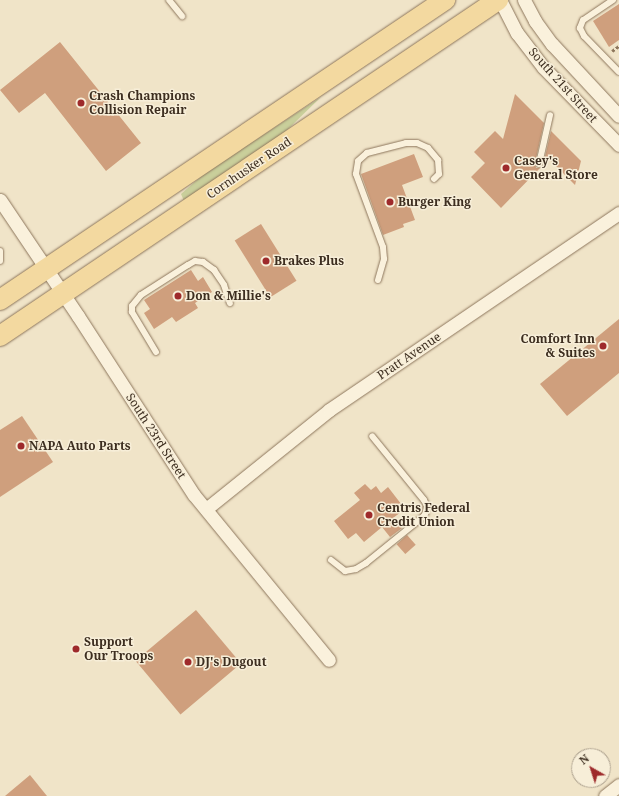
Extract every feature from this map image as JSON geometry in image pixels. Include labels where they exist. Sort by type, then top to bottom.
[{"type":"main road","points":[[0,300],[445,0]]},
{"type":"main road","name":"Cornhusker Road","points":[[0,336],[499,0]]},
{"type":"street","name":"South 21st Street","points":[[499,0],[517,33],[543,67],[619,145]]},
{"type":"street","name":"South 21st Street","points":[[524,0],[535,21],[552,44],[619,116]]},
{"type":"street","name":"South 23rd Street","points":[[0,200],[194,495],[330,660]]},
{"type":"street","name":"Pratt Avenue","points":[[206,509],[329,410],[619,214]]},
{"type":"street","points":[[605,796],[619,785]]},
{"type":"lane","points":[[169,0],[182,16]]},
{"type":"lane","points":[[613,0],[584,20],[580,28],[584,36],[619,72]]},
{"type":"lane","points":[[539,164],[550,115]]},
{"type":"lane","points":[[378,280],[384,259],[383,247],[356,174],[358,161],[368,153],[406,143],[418,143],[428,148],[438,160],[439,174],[434,179]]},
{"type":"lane","points":[[0,251],[0,261]]},
{"type":"lane","points":[[156,352],[132,312],[132,306],[141,295],[195,261],[203,262],[214,270],[224,285],[230,303]]},
{"type":"lane","points":[[331,560],[345,571],[356,569],[366,563],[424,516],[426,512],[427,506],[424,500],[372,436]]},
{"type":"green space","points":[[321,97],[284,133],[184,201],[181,194],[205,173]]},
{"type":"building","points":[[619,4],[619,40],[609,47],[593,21]]},
{"type":"building","name":"Crash Champions Collision Repair","points":[[60,42],[141,143],[106,171],[45,93],[19,113],[0,90]]},
{"type":"building","name":"Casey's General Store","points":[[515,94],[544,123],[535,163],[536,168],[540,168],[501,208],[471,177],[485,163],[474,152],[495,131],[503,139]]},
{"type":"building","points":[[551,131],[581,161],[575,185],[549,159],[543,165]]},
{"type":"building","name":"Burger King","points":[[414,154],[423,177],[402,185],[415,220],[403,224],[404,227],[383,235],[361,174]]},
{"type":"building","name":"Brakes Plus","points":[[261,224],[297,281],[270,297],[235,240]]},
{"type":"building","name":"Don & Millie's","points":[[191,270],[198,281],[203,277],[212,292],[195,303],[198,308],[176,322],[172,317],[154,329],[144,313],[150,309],[144,300]]},
{"type":"building","name":"Comfort Inn & Suites","points":[[619,319],[619,373],[567,416],[540,384]]},
{"type":"building","name":"NAPA Auto Parts","points":[[22,416],[53,462],[0,497],[0,430]]},
{"type":"building","name":"Centris Federal Credit Union","points":[[365,484],[371,490],[376,486],[381,493],[388,487],[405,509],[393,518],[402,528],[390,537],[382,527],[364,542],[356,533],[348,539],[334,521],[360,500],[354,493]]},
{"type":"building","points":[[407,535],[416,545],[405,554],[397,544]]},
{"type":"building","name":"DJ's Dugout","points":[[196,610],[241,664],[180,714],[135,661]]},
{"type":"building","points":[[30,775],[47,796],[5,796]]},
{"type":"place","name":"Crash Champions Collision Repair","points":[[81,103]]},
{"type":"place","name":"Casey's General Store","points":[[506,168]]},
{"type":"place","name":"Burger King","points":[[390,202]]},
{"type":"place","name":"Brakes Plus","points":[[266,261]]},
{"type":"place","name":"Don & Millie's","points":[[178,296]]},
{"type":"place","name":"Comfort Inn & Suites","points":[[603,346]]},
{"type":"place","name":"NAPA Auto Parts","points":[[21,446]]},
{"type":"place","name":"Centris Federal Credit Union","points":[[369,515]]},
{"type":"place","name":"Support Our Troops","points":[[76,649]]},
{"type":"place","name":"DJ's Dugout","points":[[188,662]]}]
